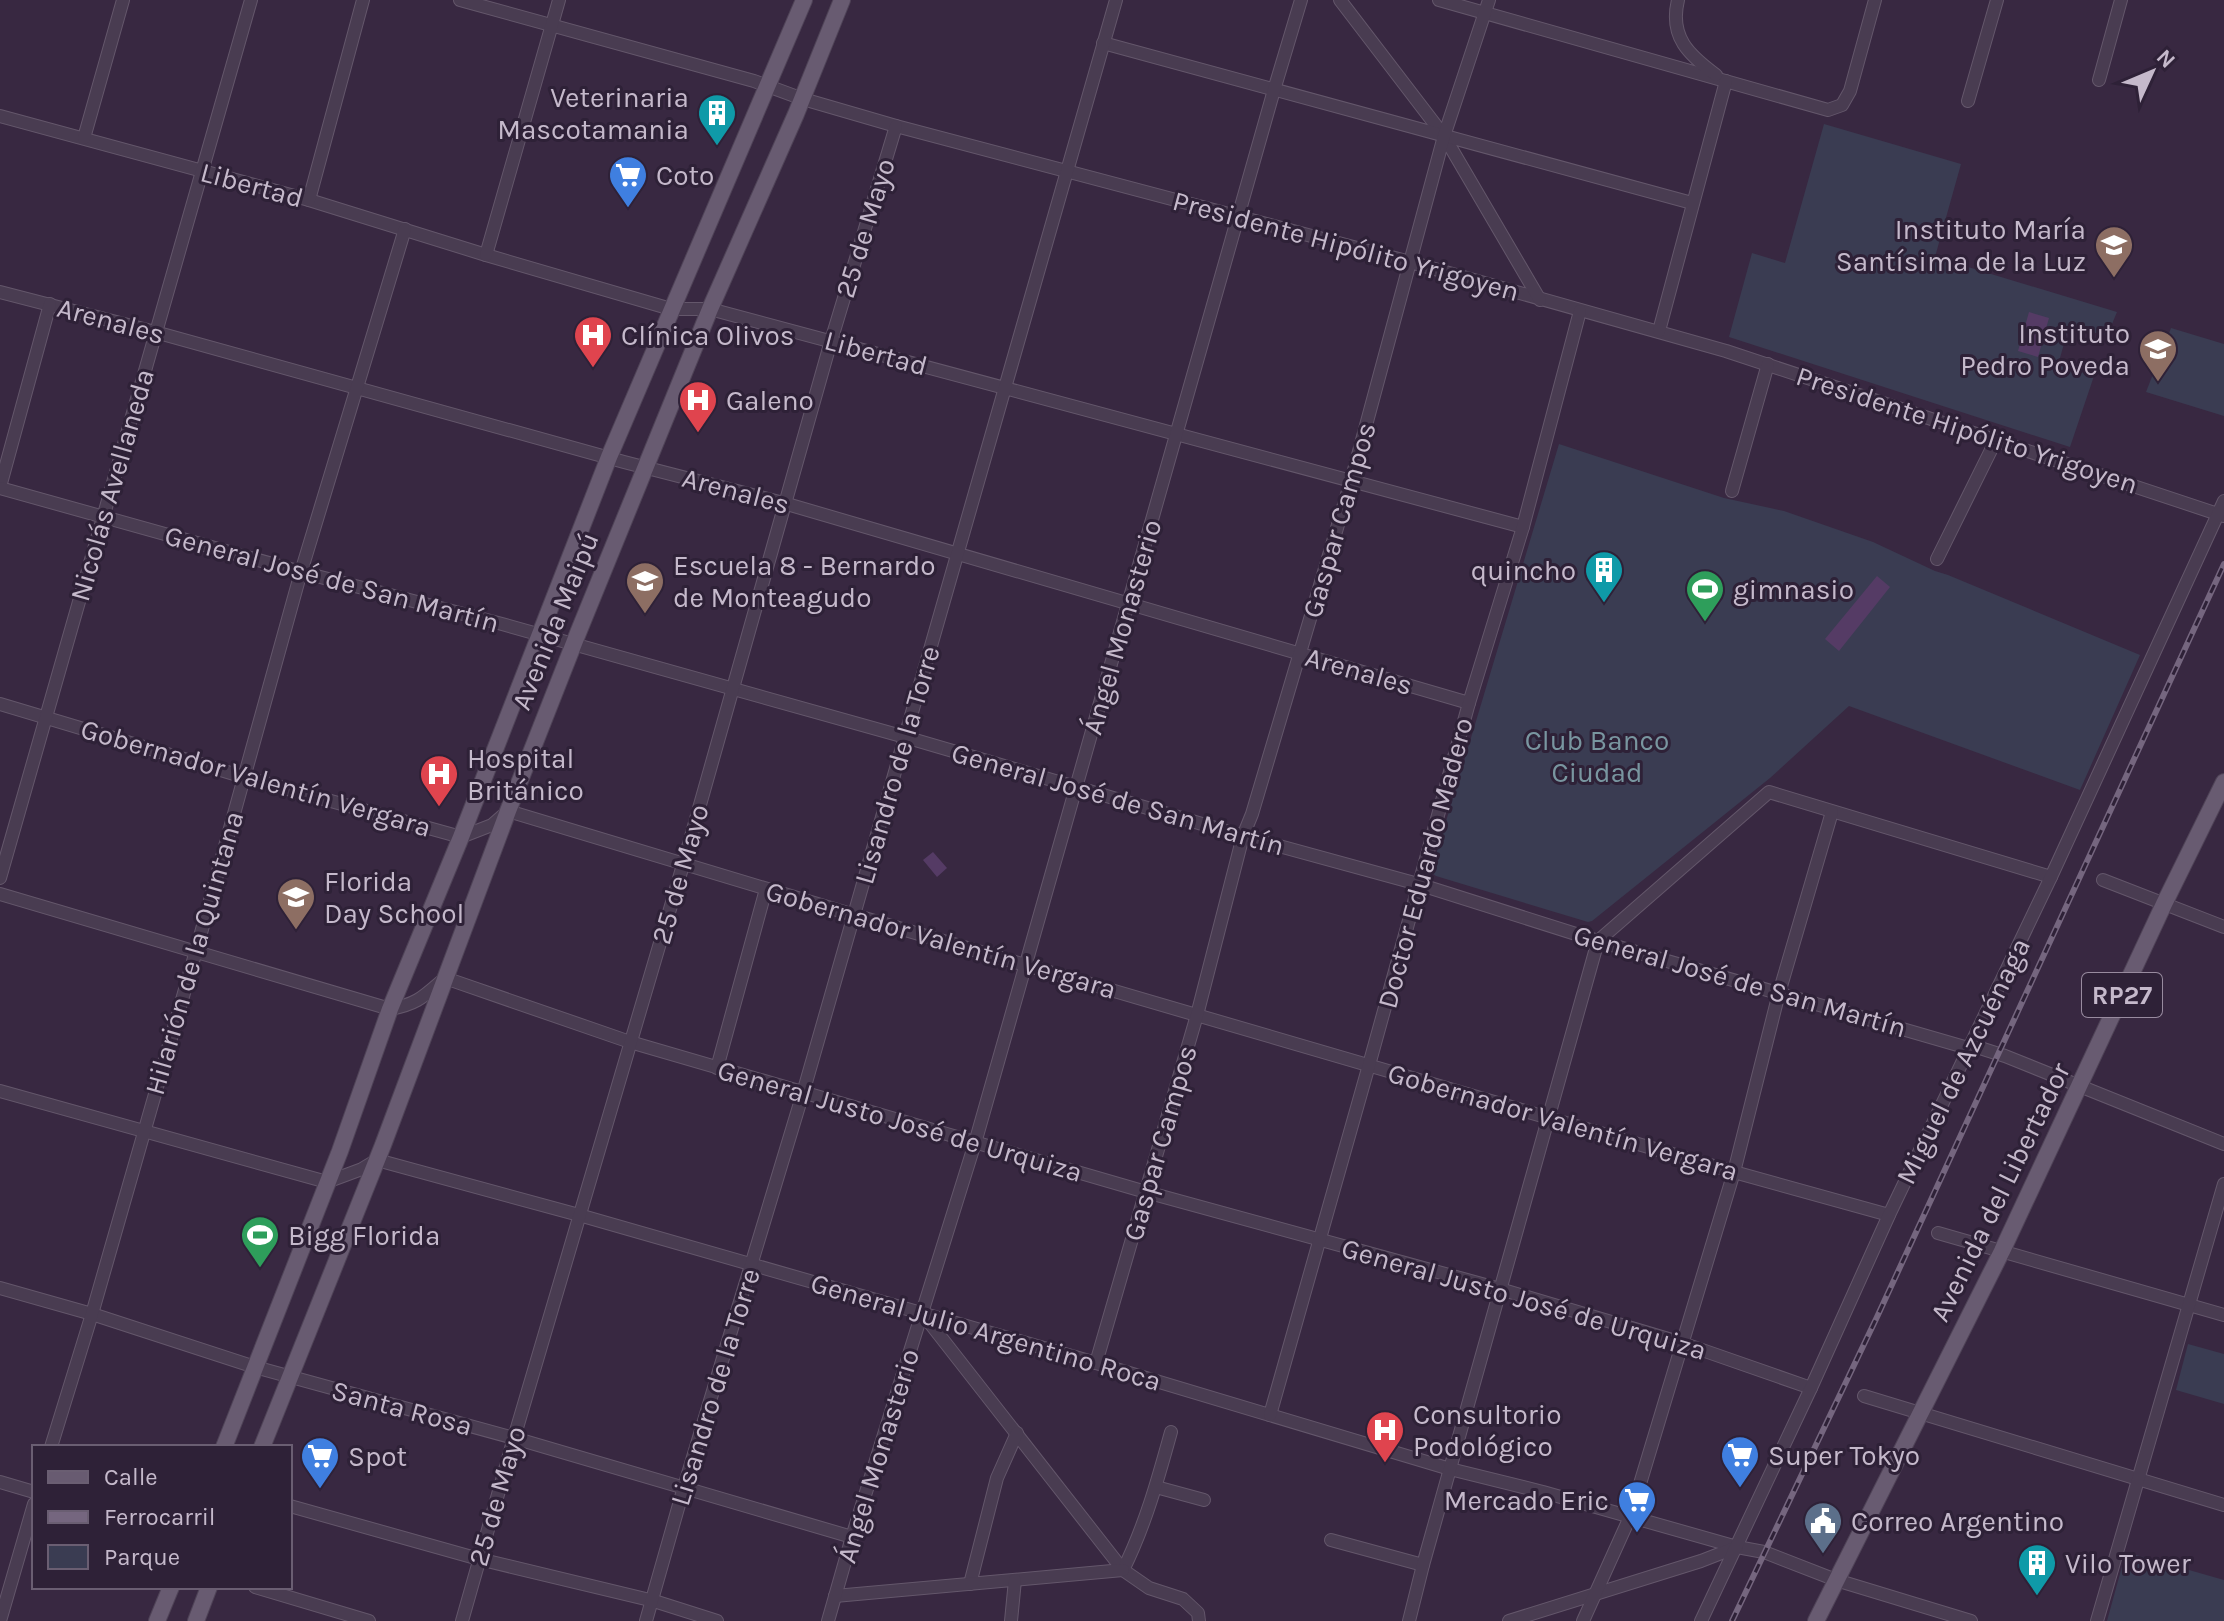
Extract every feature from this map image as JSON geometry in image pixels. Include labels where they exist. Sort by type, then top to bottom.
[{"type":"main road","name":"Avenida Maipú","points":[[225,1445],[340,1151],[390,1009],[461,837],[609,457],[804,0]]},
{"type":"main road","name":"Avenida Maipú","points":[[263,1445],[377,1160],[573,645],[710,309],[803,99],[842,0]]},
{"type":"main road","name":"Avenida del Libertador","points":[[1816,1621],[2002,1251],[2224,782]]},
{"type":"main road","points":[[157,1621],[170,1589]]},
{"type":"main road","points":[[196,1621],[208,1589]]},
{"type":"street","points":[[84,138],[123,0]]},
{"type":"street","name":"Nicolás Avellaneda","points":[[0,878],[251,0]]},
{"type":"street","points":[[309,200],[363,0]]},
{"type":"street","name":"Presidente Hipólito Yrigoyen","points":[[460,0],[768,86],[896,126],[1659,331],[1768,364],[2221,515]]},
{"type":"street","points":[[486,255],[559,0]]},
{"type":"street","name":"Lisandro de la Torre","points":[[646,1621],[803,1093],[1116,0]]},
{"type":"street","name":"Ángel Monasterio","points":[[828,1621],[975,1143],[1301,0]]},
{"type":"street","points":[[1340,0],[1444,136],[1540,300]]},
{"type":"street","points":[[1439,0],[1487,7],[1828,110],[1842,105],[1850,91],[1875,0]]},
{"type":"street","points":[[1678,0],[1676,25],[1684,46],[1691,55],[1726,81]]},
{"type":"street","points":[[1968,101],[1997,0]]},
{"type":"street","points":[[2099,80],[2121,0]]},
{"type":"street","name":"Gaspar Campos","points":[[1096,1363],[1197,1015],[1243,836],[1301,654],[1351,481],[1444,136],[1487,7]]},
{"type":"street","points":[[1103,43],[1692,203]]},
{"type":"street","points":[[1659,331],[1726,81]]},
{"type":"street","name":"Libertad","points":[[0,116],[309,200],[671,309],[710,309],[1523,527]]},
{"type":"street","name":"25 de Mayo","points":[[462,1621],[683,865],[831,341],[896,126]]},
{"type":"street","name":"Hilarión de la Quintana","points":[[52,1445],[196,951],[301,572],[405,229]]},
{"type":"street","name":"Arenales","points":[[0,292],[787,504],[1469,703]]},
{"type":"street","points":[[0,487],[50,304]]},
{"type":"street","name":"Doctor Eduardo Madero","points":[[1270,1415],[1469,703],[1523,527],[1580,311]]},
{"type":"street","points":[[1732,491],[1768,364]]},
{"type":"street","points":[[1937,559],[1996,440]]},
{"type":"street","name":"General José de San Martín","points":[[0,487],[102,518],[905,737],[1418,884],[1598,941],[1968,1048],[1980,1048],[2224,1144]]},
{"type":"street","name":"Miguel de Azcuénaga","points":[[1701,1621],[1889,1215],[2221,515],[2224,501]]},
{"type":"street","name":"Gobernador Valentín Vergara","points":[[0,704],[244,777],[461,837],[492,825],[508,811],[683,865],[1889,1215]]},
{"type":"street","points":[[1409,1621],[1598,941],[1769,792],[2051,877]]},
{"type":"street","points":[[1583,1621],[1630,1517],[1734,1172],[1779,993],[1832,812]]},
{"type":"street","points":[[2103,880],[2224,927]]},
{"type":"street","points":[[717,1068],[766,889]]},
{"type":"street","points":[[0,894],[390,1009],[410,1005],[445,978]]},
{"type":"street","name":"General Justo José de Urquiza","points":[[445,978],[630,1042],[1146,1192],[1500,1289],[1682,1343],[1811,1388]]},
{"type":"street","points":[[0,1091],[327,1182],[377,1160]]},
{"type":"street","name":"General Julio Argentino Roca","points":[[377,1160],[1096,1363],[1450,1469],[1764,1552],[1836,1580],[1971,1621]]},
{"type":"street","points":[[2097,1621],[2224,1184]]},
{"type":"street","points":[[1938,1233],[2224,1315]]},
{"type":"street","name":"Santa Rosa","points":[[0,1288],[289,1377],[514,1438],[852,1537]]},
{"type":"street","points":[[922,1313],[1123,1570],[1149,1588],[1183,1599],[1198,1617]]},
{"type":"street","points":[[1864,1396],[2224,1505]]},
{"type":"street","points":[[1123,1570],[1156,1487],[1171,1432]]},
{"type":"street","points":[[970,1584],[997,1478],[1017,1433]]},
{"type":"street","points":[[0,1482],[32,1491]]},
{"type":"street","points":[[1156,1487],[1204,1500]]},
{"type":"street","points":[[292,1507],[479,1559],[654,1601],[717,1621]]},
{"type":"street","points":[[0,1621],[32,1511]]},
{"type":"street","points":[[1331,1540],[1423,1565]]},
{"type":"street","points":[[1509,1621],[1737,1547]]},
{"type":"street","points":[[835,1596],[1123,1570]]},
{"type":"street","points":[[1011,1621],[1015,1580]]},
{"type":"street","points":[[262,1589],[369,1621]]},
{"type":"green space","points":[[1824,124],[1961,164],[1935,257],[2117,312],[2107,336],[2069,326],[2058,365],[2094,376],[2070,447],[1729,337],[1752,253],[1785,263]]},
{"type":"green space","points":[[2171,328],[2224,344],[2224,416],[2146,392]]},
{"type":"green space","name":"Club Banco Ciudad","points":[[1559,444],[1724,498],[1784,511],[1873,542],[1935,571],[2140,655],[2080,790],[1849,706],[1770,778],[1592,921],[1436,876],[1432,868]]},
{"type":"green space","points":[[2188,1344],[2224,1354],[2224,1404],[2176,1390]]},
{"type":"green space","points":[[2126,1552],[2224,1580],[2224,1621],[2107,1621]]},
{"type":"shaded area","points":[[2029,312],[2049,318],[2038,357],[2018,351]]},
{"type":"shaded area","points":[[1877,576],[1890,587],[1839,651],[1825,639]]},
{"type":"shaded area","points":[[933,852],[947,868],[937,877],[923,860]]},
{"type":"railway","points":[[1732,1621],[1877,1317],[2224,564]]},
{"type":"place","name":"Veterinaria Mascotamania","points":[[717,147]]},
{"type":"place","name":"Coto","points":[[628,209]]},
{"type":"place","name":"Instituto María Santísima de la Luz","points":[[2114,279]]},
{"type":"place","name":"Clínica Olivos","points":[[593,369]]},
{"type":"place","name":"Instituto Pedro Poveda","points":[[2158,383]]},
{"type":"place","name":"Galeno","points":[[698,434]]},
{"type":"place","name":"quincho","points":[[1604,604]]},
{"type":"place","name":"Escuela 8 - Bernardo de Monteagudo","points":[[645,615]]},
{"type":"place","name":"gimnasio","points":[[1705,623]]},
{"type":"place","name":"Hospital Británico","points":[[439,808]]},
{"type":"place","name":"Florida Day School","points":[[296,931]]},
{"type":"place","name":"Bigg Florida","points":[[260,1269]]},
{"type":"place","name":"Consultorio Podológico","points":[[1385,1464]]},
{"type":"place","name":"Super Tokyo","points":[[1740,1489]]},
{"type":"place","name":"Spot","points":[[320,1490]]},
{"type":"place","name":"Mercado Eric","points":[[1637,1534]]},
{"type":"place","name":"Correo Argentino","points":[[1823,1555]]},
{"type":"place","name":"Vilo Tower","points":[[2037,1597]]}]
